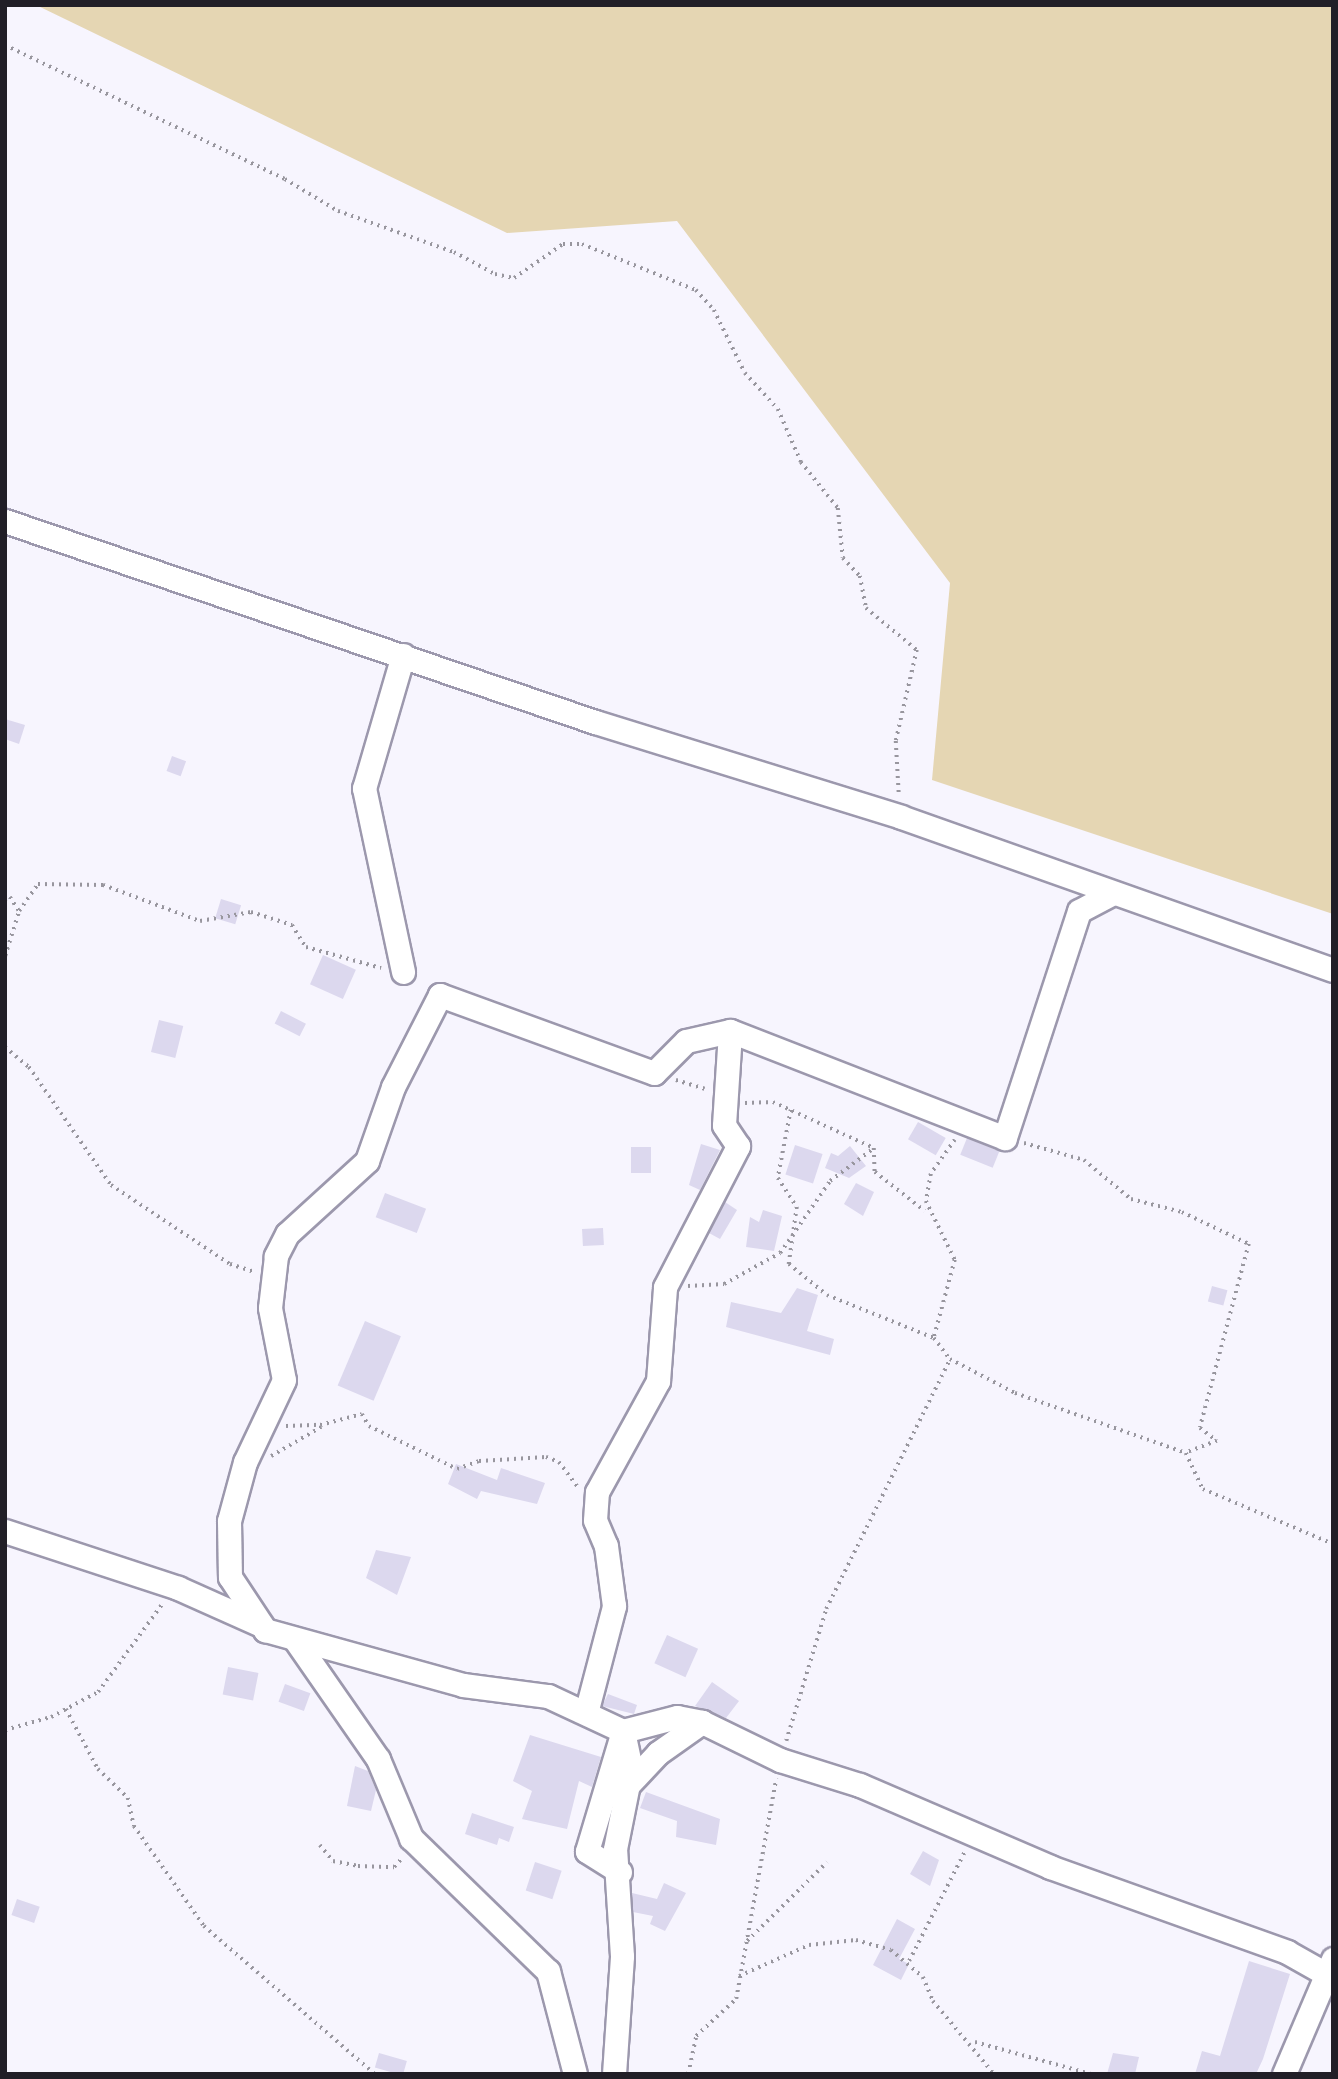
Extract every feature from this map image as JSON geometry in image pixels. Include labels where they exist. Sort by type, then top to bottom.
[{"type":"street","points":[[5,521],[403,655],[901,817],[1111,894],[1333,970]]},
{"type":"street","points":[[403,655],[364,788],[393,899],[403,972]]},
{"type":"street","points":[[262,1626],[230,1577],[226,1551],[245,1462],[260,1421],[284,1380],[271,1275],[287,1234],[367,1161],[393,1087],[440,995],[654,1073],[686,1041],[730,1031],[1005,1138],[1079,911],[1111,894]]},
{"type":"street","points":[[586,1713],[614,1606],[606,1546],[594,1520],[604,1469],[658,1381],[665,1287],[738,1146],[724,1125],[723,1095],[731,1068],[730,1031]]},
{"type":"street","points":[[5,1531],[178,1588],[296,1641],[463,1685],[531,1691],[622,1731],[683,1717],[702,1722],[780,1760],[860,1784],[1050,1867],[1287,1952],[1331,1971],[1284,2074]]},
{"type":"street","points":[[296,1641],[378,1759],[401,1824],[414,1840],[542,1961],[575,2074]]},
{"type":"street","points":[[629,1784],[658,1752],[702,1722]]},
{"type":"street","points":[[614,2074],[622,1956],[614,1880],[620,1872],[615,1849],[629,1784],[622,1731]]},
{"type":"street","points":[[620,1872],[587,1851],[622,1731]]},
{"type":"path","points":[[5,45],[349,216],[454,252],[495,274],[514,278],[563,244],[582,244],[696,290],[714,310],[746,373],[778,409],[800,462],[838,508],[843,558],[860,576],[866,608],[918,650],[896,741],[901,817]]},
{"type":"path","points":[[5,957],[19,911],[38,884],[96,884],[200,921],[250,912],[292,925],[306,947],[403,972]]},
{"type":"path","points":[[5,899],[10,897],[19,911]]},
{"type":"path","points":[[5,1047],[29,1067],[111,1185],[230,1264],[271,1275]]},
{"type":"path","points":[[654,1073],[723,1095],[791,1110],[874,1148]]},
{"type":"path","points":[[791,1110],[778,1178],[796,1207],[789,1241],[789,1264],[827,1295],[934,1338],[950,1359],[1015,1393],[1186,1453],[1217,1441],[1200,1428],[1249,1244],[1182,1212],[1131,1199],[1084,1160],[1005,1138]]},
{"type":"path","points":[[925,1211],[932,1174],[965,1122]]},
{"type":"path","points":[[874,1148],[875,1172],[925,1211],[955,1260],[934,1338]]},
{"type":"path","points":[[665,1287],[724,1284],[780,1253],[830,1181],[874,1148]]},
{"type":"path","points":[[688,2074],[696,2036],[734,2003],[747,1941],[758,1849],[780,1760],[826,1609],[950,1359]]},
{"type":"path","points":[[260,1421],[323,1425],[362,1413],[369,1426],[457,1469],[479,1461],[546,1457],[573,1475],[594,1520]]},
{"type":"path","points":[[245,1462],[294,1448],[323,1425]]},
{"type":"path","points":[[1186,1453],[1203,1489],[1333,1544]]},
{"type":"path","points":[[5,1730],[66,1709],[98,1692],[178,1588]]},
{"type":"path","points":[[66,1709],[98,1769],[128,1798],[134,1826],[204,1926],[375,2074]]},
{"type":"path","points":[[909,1961],[952,1870],[986,1838]]},
{"type":"path","points":[[320,1844],[333,1861],[394,1867],[414,1840]]},
{"type":"path","points":[[747,1941],[827,1862]]},
{"type":"path","points":[[739,1976],[802,1947],[849,1940],[891,1950],[909,1961],[933,2001],[973,2042],[995,2074]]},
{"type":"path","points":[[973,2042],[1091,2074]]},
{"type":"shaded area","points":[[36,5],[1333,5],[1333,914],[932,780],[950,583],[677,221],[507,233]]},
{"type":"building","points":[[5,719],[25,725],[19,744],[5,739]]},
{"type":"building","points":[[172,756],[186,761],[181,776],[167,771]]},
{"type":"building","points":[[221,899],[241,905],[235,924],[215,918]]},
{"type":"building","points":[[323,955],[356,970],[343,999],[310,984]]},
{"type":"building","points":[[281,1011],[306,1024],[300,1036],[275,1023]]},
{"type":"building","points":[[159,1020],[183,1026],[175,1058],[151,1052]]},
{"type":"building","points":[[918,1122],[946,1138],[936,1155],[908,1139]]},
{"type":"building","points":[[967,1138],[999,1151],[993,1168],[960,1155]]},
{"type":"building","points":[[701,1144],[720,1150],[700,1190],[689,1185]]},
{"type":"building","points":[[795,1145],[823,1154],[813,1183],[785,1174]]},
{"type":"building","points":[[850,1146],[866,1166],[849,1178],[825,1168],[831,1153],[838,1156]]},
{"type":"building","points":[[631,1147],[651,1147],[651,1173],[631,1173]]},
{"type":"building","points":[[856,1183],[874,1192],[863,1216],[844,1204]]},
{"type":"building","points":[[385,1193],[426,1209],[417,1233],[376,1217]]},
{"type":"building","points":[[725,1202],[737,1210],[720,1239],[709,1233]]},
{"type":"building","points":[[763,1210],[782,1216],[774,1251],[746,1247],[750,1217],[759,1222]]},
{"type":"building","points":[[603,1228],[604,1245],[583,1246],[582,1229]]},
{"type":"building","points":[[1212,1286],[1227,1290],[1223,1306],[1208,1301]]},
{"type":"building","points":[[797,1288],[818,1295],[807,1331],[834,1339],[830,1355],[726,1327],[731,1302],[781,1313]]},
{"type":"building","points":[[365,1321],[401,1336],[374,1401],[338,1385]]},
{"type":"building","points":[[456,1464],[497,1480],[501,1468],[545,1483],[537,1504],[481,1491],[477,1499],[448,1484]]},
{"type":"building","points":[[376,1550],[411,1557],[397,1595],[366,1578]]},
{"type":"building","points":[[667,1635],[698,1649],[685,1677],[654,1663]]},
{"type":"building","points":[[228,1667],[258,1673],[253,1700],[223,1694]]},
{"type":"building","points":[[712,1682],[739,1701],[726,1718],[695,1706]]},
{"type":"building","points":[[285,1684],[310,1693],[304,1711],[279,1702]]},
{"type":"building","points":[[608,1694],[637,1705],[634,1714],[602,1706]]},
{"type":"building","points":[[530,1735],[601,1757],[592,1787],[579,1781],[567,1829],[522,1819],[532,1791],[513,1781]]},
{"type":"building","points":[[355,1766],[368,1771],[376,1790],[371,1811],[347,1806]]},
{"type":"building","points":[[646,1792],[720,1819],[716,1845],[676,1837],[677,1821],[640,1808]]},
{"type":"building","points":[[472,1813],[514,1827],[509,1842],[499,1838],[497,1845],[465,1834]]},
{"type":"building","points":[[923,1851],[939,1860],[930,1886],[910,1874]]},
{"type":"building","points":[[535,1862],[562,1871],[552,1899],[526,1891]]},
{"type":"building","points":[[664,1883],[686,1893],[665,1931],[650,1924],[653,1916],[633,1912],[632,1893],[657,1899]]},
{"type":"building","points":[[17,1899],[40,1907],[34,1923],[11,1915]]},
{"type":"building","points":[[897,1919],[915,1929],[899,1959],[909,1964],[901,1980],[873,1965]]},
{"type":"building","points":[[1249,1961],[1290,1974],[1256,2074],[1195,2074],[1202,2051],[1220,2056]]},
{"type":"building","points":[[379,2053],[407,2061],[403,2074],[375,2067]]},
{"type":"building","points":[[1113,2053],[1139,2057],[1135,2074],[1107,2074]]}]
